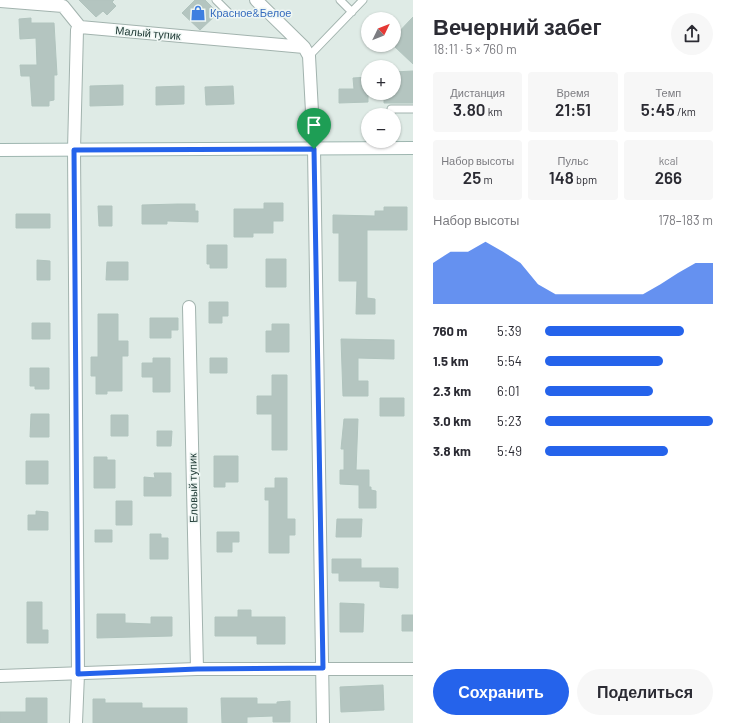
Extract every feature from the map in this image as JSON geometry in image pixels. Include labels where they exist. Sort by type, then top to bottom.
[{"type":"street","points":[[256,0],[307,52],[314,149],[323,723]]},
{"type":"street","points":[[0,1],[63,6],[80,27],[77,30],[74,150],[78,674],[76,723]]},
{"type":"street","name":"Малый тупик","points":[[80,27],[307,52]]},
{"type":"street","points":[[0,150],[314,149],[361,146]]},
{"type":"street","points":[[401,146],[413,148]]},
{"type":"street","name":"Еловый тупик","points":[[189,307],[197,669]]},
{"type":"street","points":[[0,676],[197,669],[413,668]]},
{"type":"lane","points":[[216,0],[228,12]]},
{"type":"lane","points":[[340,0],[352,12]]},
{"type":"lane","points":[[307,52],[352,12],[363,0]]},
{"type":"lane","points":[[401,109],[413,109]]},
{"type":"building","points":[[79,0],[114,0],[112,2],[116,6],[107,15],[103,11],[96,17]]},
{"type":"building","points":[[195,0],[205,0],[218,13],[200,30],[182,13]]},
{"type":"building","points":[[413,17],[413,64],[400,52],[401,30]]},
{"type":"building","points":[[31,18],[31,23],[54,23],[57,75],[54,75],[54,100],[49,101],[49,106],[32,106],[30,76],[21,76],[20,65],[37,65],[36,38],[20,39],[19,19]]},
{"type":"building","points":[[413,71],[413,103],[384,103],[384,100],[401,100],[401,72]]},
{"type":"building","points":[[361,77],[361,100],[368,100],[368,102],[339,103],[339,89],[354,89],[353,78]]},
{"type":"building","points":[[123,85],[123,105],[90,106],[90,86]]},
{"type":"building","points":[[184,86],[184,104],[156,105],[156,87]]},
{"type":"building","points":[[233,86],[234,104],[206,105],[205,87]]},
{"type":"building","points":[[264,203],[283,203],[283,221],[273,221],[273,233],[253,233],[253,237],[234,237],[234,209],[264,209]]},
{"type":"building","points":[[195,204],[195,211],[198,211],[198,222],[167,221],[167,224],[142,224],[142,205]]},
{"type":"building","points":[[98,206],[112,206],[112,226],[99,226]]},
{"type":"building","points":[[384,207],[407,207],[407,230],[367,230],[367,298],[375,299],[375,314],[356,314],[357,281],[339,281],[339,233],[333,233],[333,215],[375,216],[375,211],[384,211]]},
{"type":"building","points":[[16,214],[50,214],[50,228],[16,228]]},
{"type":"building","points":[[207,245],[227,245],[227,268],[210,268],[210,264],[207,264]]},
{"type":"building","points":[[266,259],[286,259],[286,287],[266,287]]},
{"type":"building","points":[[37,260],[50,261],[50,280],[37,280]]},
{"type":"building","points":[[107,262],[128,262],[128,280],[106,280]]},
{"type":"building","points":[[209,302],[228,302],[228,316],[222,316],[222,323],[209,323]]},
{"type":"building","points":[[98,314],[118,314],[118,341],[128,341],[128,356],[122,356],[122,391],[107,391],[107,394],[96,394],[96,376],[91,376],[91,357],[98,357]]},
{"type":"building","points":[[150,318],[178,318],[178,330],[171,330],[171,338],[150,338]]},
{"type":"building","points":[[32,323],[50,323],[50,339],[32,339]]},
{"type":"building","points":[[272,324],[289,324],[289,352],[266,352],[266,331],[272,331]]},
{"type":"building","points":[[341,339],[394,340],[394,359],[358,358],[358,381],[368,381],[368,396],[343,396]]},
{"type":"building","points":[[153,358],[170,358],[170,392],[153,392],[153,377],[142,377],[142,363],[153,363]]},
{"type":"building","points":[[210,358],[227,358],[227,373],[210,373]]},
{"type":"building","points":[[30,368],[49,368],[49,389],[35,389],[35,386],[30,386]]},
{"type":"building","points":[[272,375],[287,375],[287,450],[272,450],[272,414],[257,414],[257,396],[272,396]]},
{"type":"building","points":[[380,398],[404,398],[404,416],[380,416]]},
{"type":"building","points":[[31,414],[49,414],[49,437],[30,437]]},
{"type":"building","points":[[111,415],[128,415],[128,436],[111,436]]},
{"type":"building","points":[[344,419],[358,419],[356,470],[369,470],[369,487],[371,487],[371,490],[376,491],[376,508],[359,508],[359,485],[340,484],[340,470],[344,470],[344,449],[341,449]]},
{"type":"building","points":[[157,431],[172,431],[171,446],[157,446]]},
{"type":"building","points":[[214,456],[238,456],[238,482],[225,482],[225,487],[214,487]]},
{"type":"building","points":[[94,457],[107,457],[107,460],[115,460],[115,488],[94,488]]},
{"type":"building","points":[[26,461],[48,461],[48,484],[26,484]]},
{"type":"building","points":[[154,473],[171,473],[171,496],[144,496],[144,477],[155,478]]},
{"type":"building","points":[[275,478],[287,478],[287,519],[295,519],[295,535],[289,535],[289,553],[269,553],[269,500],[265,500],[265,488],[275,488]]},
{"type":"building","points":[[116,501],[132,501],[132,525],[116,525]]},
{"type":"building","points":[[36,511],[48,512],[48,530],[28,530],[28,515],[36,515]]},
{"type":"building","points":[[337,519],[362,519],[361,537],[336,537]]},
{"type":"building","points":[[95,530],[112,530],[112,542],[95,542]]},
{"type":"building","points":[[217,532],[239,532],[239,542],[232,542],[232,552],[217,552]]},
{"type":"building","points":[[150,534],[161,534],[161,538],[168,538],[168,559],[150,559]]},
{"type":"building","points":[[332,559],[361,559],[361,568],[398,568],[398,588],[380,587],[380,581],[339,581],[339,573],[332,573]]},
{"type":"building","points":[[27,602],[42,602],[42,630],[48,630],[48,643],[27,643]]},
{"type":"building","points":[[340,603],[364,604],[363,632],[340,632]]},
{"type":"building","points":[[238,610],[251,610],[251,617],[285,617],[285,644],[257,644],[257,636],[215,636],[215,617],[238,617]]},
{"type":"building","points":[[97,614],[125,614],[125,623],[151,624],[151,617],[172,617],[172,636],[97,638]]},
{"type":"building","points":[[402,615],[413,615],[413,631],[402,631]]},
{"type":"building","points":[[383,685],[384,710],[341,712],[340,687]]},
{"type":"building","points":[[26,698],[47,698],[47,723],[0,723],[0,712],[26,712]]},
{"type":"building","points":[[221,698],[257,698],[257,704],[277,704],[277,702],[290,701],[290,722],[273,722],[273,716],[247,717],[247,723],[222,723]]},
{"type":"building","points":[[93,699],[105,699],[105,703],[142,703],[142,708],[187,708],[187,723],[93,723]]},
{"type":"place","name":"Красное&Белое","points":[[198,13]]},
{"type":"route","points":[[314,149],[323,668],[197,669],[78,674],[74,150],[314,149]]}]
